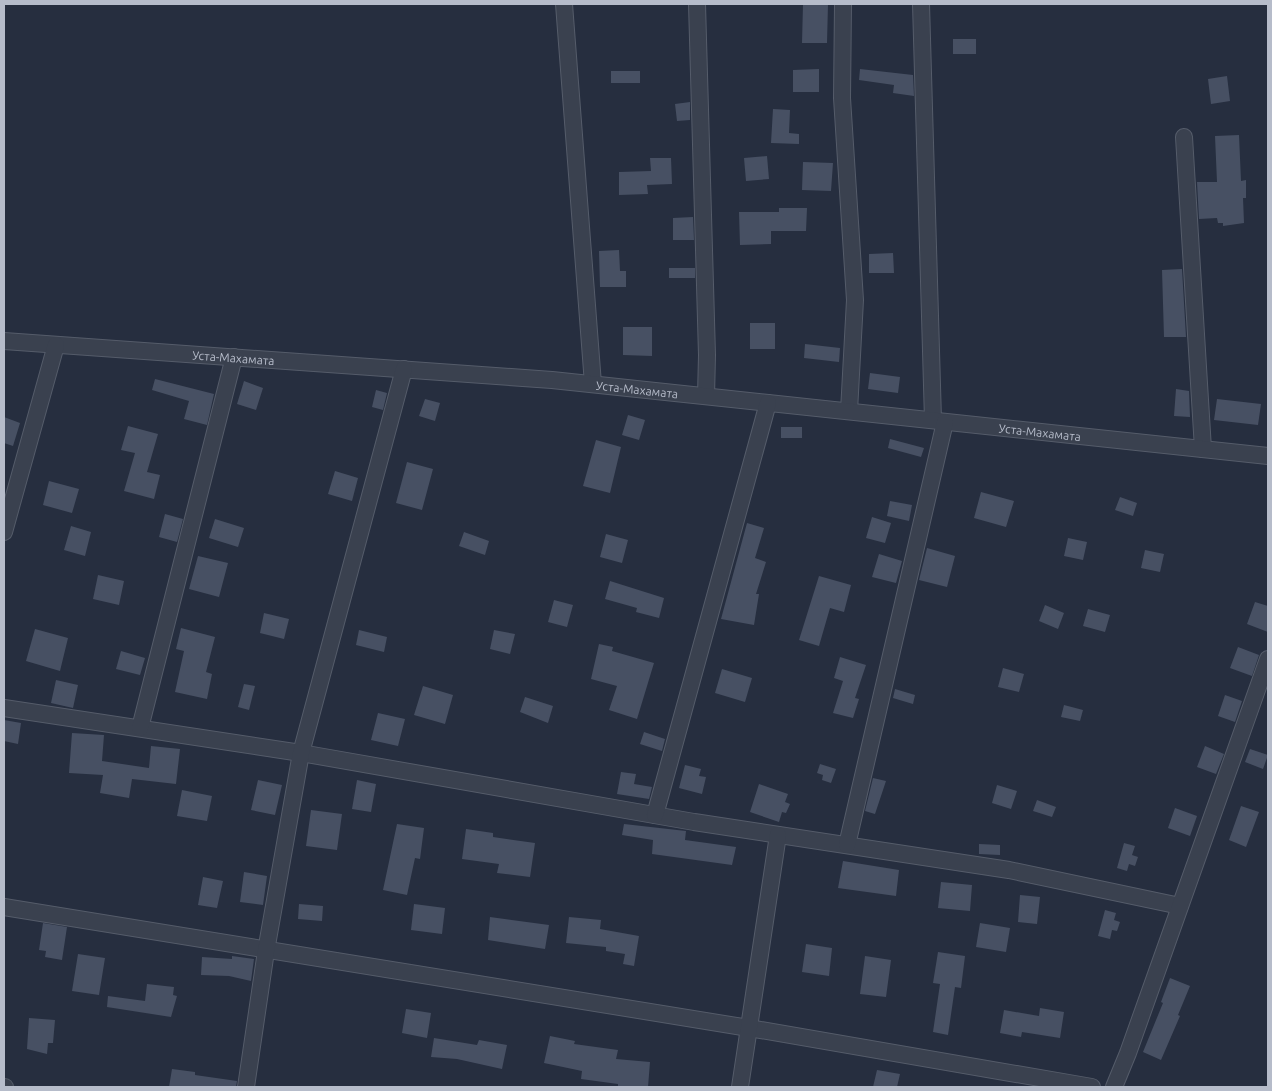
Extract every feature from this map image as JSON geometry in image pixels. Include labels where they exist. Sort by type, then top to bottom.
[{"type":"street","points":[[564,4],[592,384]]},
{"type":"street","points":[[697,4],[707,355],[706,396]]},
{"type":"street","points":[[843,4],[842,98],[855,300],[849,412]]},
{"type":"street","points":[[847,845],[939,421],[921,4]]},
{"type":"street","points":[[1184,136],[1203,449]]},
{"type":"street","name":"Уста-Махамата","points":[[4,341],[592,384],[1268,456]]},
{"type":"street","points":[[4,532],[56,346]]},
{"type":"street","points":[[140,728],[234,357]]},
{"type":"street","points":[[246,1087],[266,951],[301,753],[404,370]]},
{"type":"street","points":[[655,815],[768,403]]},
{"type":"street","points":[[1114,1087],[1268,659]]},
{"type":"street","points":[[4,708],[301,753],[655,815],[1008,870],[1180,906]]},
{"type":"street","points":[[740,1087],[778,835]]},
{"type":"street","points":[[4,907],[749,1028],[1092,1087]]},
{"type":"building","points":[[803,4],[828,4],[827,43],[802,43]]},
{"type":"building","points":[[953,39],[976,39],[976,54],[953,54]]},
{"type":"building","points":[[819,69],[819,92],[793,92],[793,70]]},
{"type":"building","points":[[860,69],[913,75],[914,96],[893,93],[894,85],[859,80]]},
{"type":"building","points":[[611,71],[640,71],[640,83],[611,83]]},
{"type":"building","points":[[1227,76],[1230,101],[1211,104],[1208,79]]},
{"type":"building","points":[[690,102],[690,120],[677,121],[675,104]]},
{"type":"building","points":[[773,109],[790,110],[789,133],[799,134],[799,144],[771,143]]},
{"type":"building","points":[[1239,135],[1241,181],[1246,180],[1246,198],[1243,198],[1244,223],[1223,226],[1223,223],[1218,223],[1217,218],[1199,219],[1197,182],[1217,182],[1215,136]]},
{"type":"building","points":[[767,156],[769,179],[746,181],[744,158]]},
{"type":"building","points":[[650,158],[671,158],[672,184],[647,185],[648,194],[619,195],[619,172],[651,171]]},
{"type":"building","points":[[803,162],[833,163],[831,191],[802,190]]},
{"type":"building","points":[[779,208],[807,208],[806,231],[771,231],[771,244],[740,245],[739,212],[779,212]]},
{"type":"building","points":[[693,217],[694,240],[673,240],[673,218]]},
{"type":"building","points":[[619,250],[620,271],[626,271],[626,287],[600,287],[599,251]]},
{"type":"building","points":[[893,253],[894,273],[869,273],[869,254]]},
{"type":"building","points":[[669,268],[695,268],[695,278],[669,278]]},
{"type":"building","points":[[1182,269],[1186,337],[1164,337],[1162,270]]},
{"type":"building","points":[[750,323],[775,323],[775,349],[750,349]]},
{"type":"building","points":[[623,327],[652,327],[652,356],[623,355]]},
{"type":"building","points":[[805,344],[840,348],[839,362],[804,358]]},
{"type":"building","points":[[870,373],[900,377],[898,393],[868,389]]},
{"type":"building","points":[[155,379],[214,394],[207,425],[184,419],[189,401],[152,390]]},
{"type":"building","points":[[244,381],[263,388],[256,410],[237,404]]},
{"type":"building","points":[[1176,389],[1189,391],[1190,417],[1174,416]]},
{"type":"building","points":[[376,390],[387,393],[383,410],[372,407]]},
{"type":"building","points":[[425,399],[440,403],[435,421],[419,416]]},
{"type":"building","points":[[1217,399],[1261,404],[1258,425],[1214,420]]},
{"type":"building","points":[[628,415],[645,420],[639,440],[622,435]]},
{"type":"building","points":[[4,417],[20,423],[13,446],[4,443]]},
{"type":"building","points":[[128,426],[158,434],[147,472],[160,475],[154,499],[124,491],[135,453],[121,450]]},
{"type":"building","points":[[781,427],[802,427],[802,438],[781,438]]},
{"type":"building","points":[[890,439],[924,448],[921,457],[888,448]]},
{"type":"building","points":[[596,440],[621,447],[610,493],[583,486]]},
{"type":"building","points":[[407,462],[433,469],[422,510],[396,503]]},
{"type":"building","points":[[335,471],[358,478],[352,501],[328,494]]},
{"type":"building","points":[[49,481],[79,489],[72,513],[43,505]]},
{"type":"building","points":[[981,492],[1014,501],[1006,527],[974,518]]},
{"type":"building","points":[[1120,497],[1137,503],[1133,516],[1115,510]]},
{"type":"building","points":[[890,501],[912,505],[909,521],[887,516]]},
{"type":"building","points":[[165,514],[183,519],[177,542],[159,537]]},
{"type":"building","points":[[872,517],[891,523],[885,543],[866,538]]},
{"type":"building","points":[[215,519],[244,528],[238,547],[209,538]]},
{"type":"building","points":[[747,523],[764,528],[755,558],[766,562],[756,594],[759,594],[754,625],[721,619]]},
{"type":"building","points":[[71,526],[91,532],[85,556],[64,550]]},
{"type":"building","points":[[464,532],[489,541],[485,555],[459,546]]},
{"type":"building","points":[[606,534],[628,540],[622,563],[600,557]]},
{"type":"building","points":[[1068,538],[1087,542],[1083,560],[1064,556]]},
{"type":"building","points":[[927,548],[955,556],[947,587],[919,580]]},
{"type":"building","points":[[1145,550],[1164,554],[1160,572],[1141,568]]},
{"type":"building","points":[[879,554],[902,561],[896,583],[872,577]]},
{"type":"building","points":[[198,556],[228,563],[219,597],[189,589]]},
{"type":"building","points":[[98,575],[124,581],[119,605],[93,599]]},
{"type":"building","points":[[819,576],[851,585],[844,612],[830,608],[819,646],[799,640]]},
{"type":"building","points":[[610,581],[664,598],[659,618],[636,612],[637,608],[605,599]]},
{"type":"building","points":[[554,600],[573,605],[567,627],[548,622]]},
{"type":"building","points":[[1255,602],[1268,606],[1268,632],[1247,624]]},
{"type":"building","points":[[1045,605],[1064,613],[1058,629],[1039,621]]},
{"type":"building","points":[[1088,609],[1110,615],[1105,632],[1083,626]]},
{"type":"building","points":[[264,613],[289,619],[284,639],[260,633]]},
{"type":"building","points":[[181,628],[215,637],[206,672],[212,674],[207,699],[175,692],[184,651],[176,649]]},
{"type":"building","points":[[35,629],[68,638],[60,671],[26,661]]},
{"type":"building","points":[[359,630],[387,637],[384,652],[356,645]]},
{"type":"building","points":[[494,630],[515,634],[510,654],[490,649]]},
{"type":"building","points":[[599,644],[613,647],[612,651],[654,663],[637,719],[609,710],[617,686],[591,679]]},
{"type":"building","points":[[1238,647],[1259,655],[1252,676],[1230,668]]},
{"type":"building","points":[[121,651],[145,658],[140,675],[116,669]]},
{"type":"building","points":[[840,657],[866,665],[855,698],[859,699],[853,718],[833,713],[843,681],[834,678]]},
{"type":"building","points":[[1003,668],[1024,674],[1019,692],[998,687]]},
{"type":"building","points":[[722,669],[752,678],[745,702],[715,693]]},
{"type":"building","points":[[56,680],[78,685],[73,708],[51,703]]},
{"type":"building","points":[[244,684],[255,686],[249,710],[238,707]]},
{"type":"building","points":[[423,686],[453,695],[445,724],[414,715]]},
{"type":"building","points":[[895,689],[915,695],[913,704],[893,698]]},
{"type":"building","points":[[1225,695],[1242,701],[1235,722],[1218,716]]},
{"type":"building","points":[[525,697],[553,706],[548,723],[520,712]]},
{"type":"building","points":[[1064,705],[1083,710],[1080,721],[1061,717]]},
{"type":"building","points":[[378,713],[405,719],[398,746],[371,740]]},
{"type":"building","points":[[4,720],[21,723],[18,744],[4,741]]},
{"type":"building","points":[[644,732],[665,739],[662,751],[640,744]]},
{"type":"building","points":[[72,733],[104,735],[102,761],[149,768],[151,746],[180,749],[176,784],[132,779],[129,798],[100,793],[103,775],[69,773]]},
{"type":"building","points":[[1205,746],[1224,754],[1216,774],[1197,767]]},
{"type":"building","points":[[1250,749],[1268,755],[1263,769],[1245,762]]},
{"type":"building","points":[[820,764],[836,769],[831,783],[822,780],[823,775],[817,773]]},
{"type":"building","points":[[685,765],[701,769],[699,776],[706,777],[702,794],[679,788]]},
{"type":"building","points":[[621,772],[636,774],[634,784],[652,787],[649,799],[617,794]]},
{"type":"building","points":[[873,778],[886,781],[875,814],[865,811]]},
{"type":"building","points":[[258,780],[282,785],[275,815],[251,810]]},
{"type":"building","points":[[357,780],[376,784],[371,812],[352,809]]},
{"type":"building","points":[[759,784],[788,794],[785,802],[790,804],[786,813],[782,812],[779,822],[750,812]]},
{"type":"building","points":[[997,785],[1017,791],[1011,809],[992,803]]},
{"type":"building","points":[[182,790],[212,796],[207,821],[177,816]]},
{"type":"building","points":[[1037,800],[1056,807],[1052,817],[1033,811]]},
{"type":"building","points":[[1241,806],[1259,812],[1246,847],[1229,840]]},
{"type":"building","points":[[1175,808],[1197,816],[1190,836],[1168,828]]},
{"type":"building","points":[[311,810],[342,814],[337,850],[306,846]]},
{"type":"building","points":[[397,824],[424,828],[420,859],[415,858],[407,895],[383,890]]},
{"type":"building","points":[[624,824],[686,831],[685,840],[736,847],[732,865],[652,854],[653,840],[622,835]]},
{"type":"building","points":[[466,829],[493,833],[493,837],[535,843],[530,877],[497,873],[499,864],[462,859]]},
{"type":"building","points":[[1124,843],[1135,846],[1132,855],[1138,857],[1135,866],[1129,864],[1127,871],[1117,868]]},
{"type":"building","points":[[979,844],[1000,845],[1000,855],[979,854]]},
{"type":"building","points":[[843,861],[899,870],[896,896],[838,888]]},
{"type":"building","points":[[244,872],[267,876],[263,905],[240,902]]},
{"type":"building","points":[[203,877],[223,881],[217,908],[198,905]]},
{"type":"building","points":[[941,882],[972,885],[970,911],[938,908]]},
{"type":"building","points":[[1020,895],[1040,897],[1037,924],[1018,922]]},
{"type":"building","points":[[299,904],[323,906],[322,921],[298,919]]},
{"type":"building","points":[[414,904],[445,908],[442,934],[411,930]]},
{"type":"building","points":[[1105,910],[1116,913],[1114,920],[1120,922],[1117,931],[1112,930],[1110,939],[1098,936]]},
{"type":"building","points":[[490,917],[549,925],[545,949],[488,940]]},
{"type":"building","points":[[569,917],[601,920],[600,929],[639,936],[634,966],[623,964],[625,954],[606,951],[606,947],[566,943]]},
{"type":"building","points":[[43,923],[67,927],[62,960],[45,957],[46,951],[39,950]]},
{"type":"building","points":[[980,923],[1010,928],[1006,952],[976,947]]},
{"type":"building","points":[[806,944],[832,948],[829,976],[802,972]]},
{"type":"building","points":[[938,952],[965,956],[961,988],[955,987],[948,1035],[933,1032],[940,984],[933,983]]},
{"type":"building","points":[[78,954],[105,958],[99,995],[72,991]]},
{"type":"building","points":[[232,956],[254,959],[251,981],[229,976],[201,975],[202,957],[232,959]]},
{"type":"building","points":[[865,956],[891,960],[886,997],[860,994]]},
{"type":"building","points":[[1170,978],[1190,986],[1178,1015],[1180,1016],[1161,1060],[1143,1052],[1163,1003],[1161,1002]]},
{"type":"building","points":[[147,984],[174,987],[173,995],[177,996],[171,1017],[107,1007],[108,996],[145,1001]]},
{"type":"building","points":[[1040,1008],[1064,1012],[1060,1038],[1022,1032],[1021,1037],[1000,1033],[1004,1010],[1039,1016]]},
{"type":"building","points":[[406,1009],[431,1013],[427,1038],[402,1033]]},
{"type":"building","points":[[29,1018],[55,1020],[53,1043],[48,1043],[47,1054],[27,1049]]},
{"type":"building","points":[[550,1036],[575,1041],[574,1044],[618,1050],[616,1059],[650,1062],[648,1087],[618,1087],[618,1084],[581,1079],[582,1071],[544,1063]]},
{"type":"building","points":[[434,1038],[477,1045],[479,1040],[507,1045],[502,1069],[457,1059],[431,1057]]},
{"type":"building","points":[[172,1069],[195,1072],[195,1075],[237,1081],[236,1087],[169,1087]]},
{"type":"building","points":[[877,1070],[900,1074],[897,1087],[873,1087]]}]
